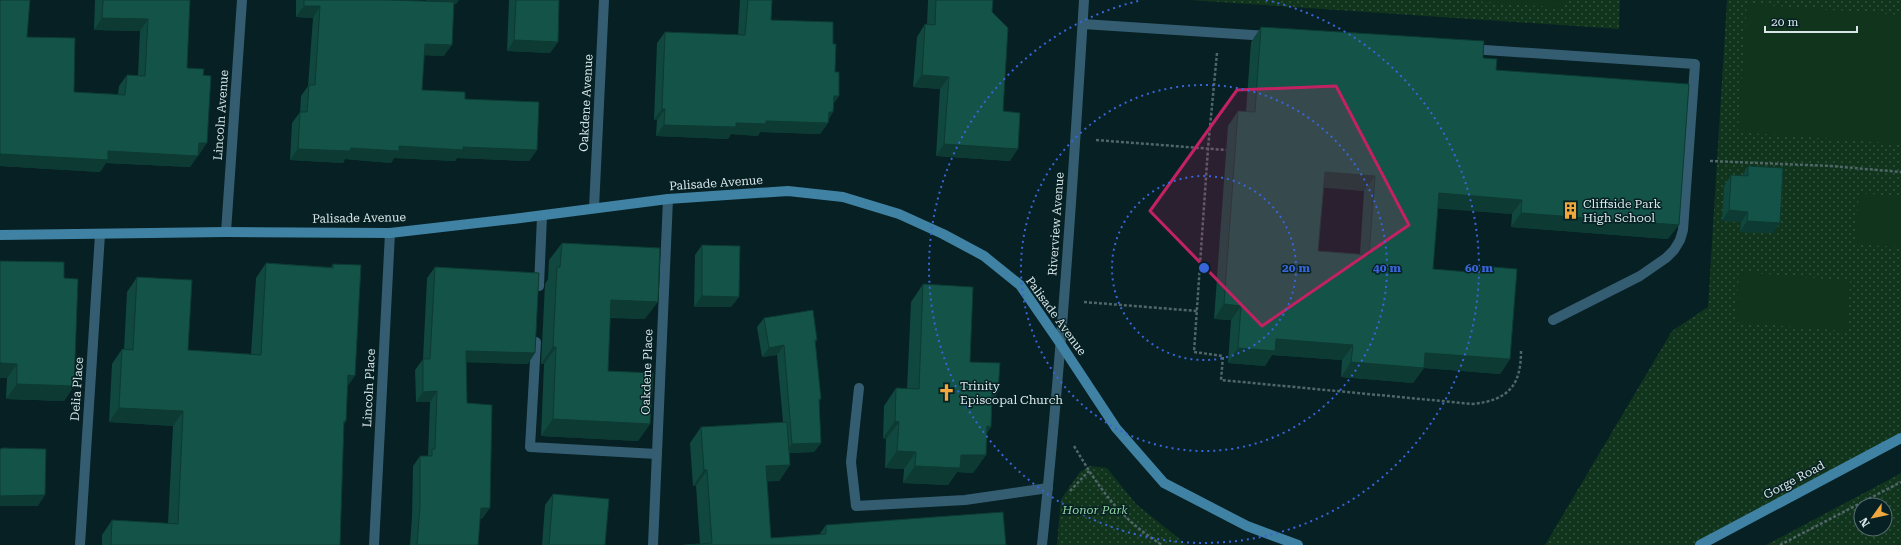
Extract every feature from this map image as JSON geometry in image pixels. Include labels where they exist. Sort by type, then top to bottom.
[{"type":"main road","name":"Palisade Avenue","points":[[0,235],[226,232],[390,233],[542,216],[668,199],[788,191],[843,197],[899,214],[943,234],[984,256],[1020,285],[1116,428],[1164,483],[1247,526],[1298,545]]},
{"type":"main road","name":"Gorge Road","points":[[1700,545],[1901,438]]},
{"type":"street","name":"Lincoln Avenue","points":[[226,232],[242,0]]},
{"type":"street","name":"Oakdene Avenue","points":[[594,208],[604,0]]},
{"type":"street","name":"Riverview Avenue","points":[[1042,545],[1055,415],[1064,301],[1084,0]]},
{"type":"street","points":[[1082,24],[1282,37]]},
{"type":"street","points":[[1457,48],[1695,64],[1683,230],[1680,240],[1674,250],[1666,258],[1640,276],[1553,320]]},
{"type":"street","name":"Oakdene Place","points":[[653,545],[668,199]]},
{"type":"street","points":[[538,295],[542,216]]},
{"type":"street","name":"Lincoln Place","points":[[374,545],[390,233]]},
{"type":"street","name":"Delia Place","points":[[80,545],[100,234]]},
{"type":"street","points":[[536,335],[530,446],[657,454]]},
{"type":"street","points":[[859,388],[851,462],[856,506],[965,500],[1048,488]]},
{"type":"path","points":[[1218,33],[1208,148],[1194,352],[1223,356],[1221,380],[1473,404],[1491,402],[1512,388],[1519,377],[1521,351]]},
{"type":"path","points":[[1075,138],[1226,150]]},
{"type":"path","points":[[1688,160],[1830,166],[1901,172]]},
{"type":"path","points":[[1064,301],[1197,311]]},
{"type":"path","points":[[1055,415],[1087,468],[1110,501],[1125,518],[1162,545]]},
{"type":"path","points":[[1780,545],[1901,483]]},
{"type":"highlighted area","points":[[1336,86],[1409,225],[1262,326],[1150,211],[1237,90]]},
{"type":"green space","points":[[1189,0],[1620,0],[1619,29]]},
{"type":"green space","points":[[1463,0],[1564,1],[1564,8]]},
{"type":"green space","points":[[1727,0],[1901,0],[1901,438],[1700,545],[1545,545],[1672,331],[1708,307]]},
{"type":"green space","points":[[1747,4],[1901,15],[1901,144],[1738,132]]},
{"type":"green space","points":[[1859,193],[1901,197],[1901,247],[1855,244]]},
{"type":"green space","points":[[1739,272],[1850,281],[1847,331],[1736,322]]},
{"type":"green space","name":"Honor Park","points":[[1090,466],[1107,468],[1136,504],[1187,545],[1057,545],[1061,499],[1080,472]]},
{"type":"green space","points":[[1901,473],[1901,545],[1766,545],[1853,499],[1853,537],[1893,537],[1893,497],[1856,497]]},
{"type":"building","points":[[0,0],[30,0],[27,37],[75,38],[74,92],[125,95],[127,75],[145,76],[148,19],[102,18],[103,0],[190,0],[187,68],[204,69],[203,75],[211,76],[207,143],[199,143],[198,156],[108,151],[108,160],[0,154]]},
{"type":"building","points":[[304,0],[454,2],[452,45],[425,44],[422,90],[465,92],[465,99],[539,102],[537,150],[463,147],[463,150],[399,146],[399,151],[351,148],[350,151],[298,149],[300,112],[307,112],[309,85],[315,85],[320,6],[304,6]]},
{"type":"building","points":[[516,0],[559,0],[558,42],[514,40]]},
{"type":"building","points":[[748,0],[772,0],[771,20],[833,22],[833,44],[836,44],[835,72],[839,72],[839,96],[834,96],[833,112],[829,112],[828,123],[766,121],[766,124],[736,123],[736,127],[664,125],[665,109],[662,109],[665,32],[745,35]]},
{"type":"building","points":[[936,0],[993,0],[992,12],[1008,28],[1003,111],[1020,113],[1018,149],[944,144],[949,77],[922,75],[925,24],[935,25]]},
{"type":"building","name":"Cliffside Park High School","points":[[1261,27],[1484,41],[1483,58],[1497,59],[1496,70],[1689,84],[1679,225],[1521,213],[1522,200],[1439,193],[1433,269],[1481,273],[1482,266],[1517,269],[1510,359],[1425,353],[1424,368],[1351,362],[1353,345],[1276,339],[1275,351],[1238,348],[1241,306],[1224,304],[1238,111],[1255,112]],"holes":[[[1325,172],[1375,176],[1369,255],[1318,251]]]},
{"type":"building","points":[[1748,166],[1783,168],[1780,223],[1747,221],[1748,212],[1729,210],[1731,175],[1748,176]]},
{"type":"building","points":[[562,243],[660,248],[658,302],[611,300],[608,371],[653,373],[650,424],[553,419],[556,347],[553,347],[557,267],[560,267]]},
{"type":"building","points":[[702,245],[740,246],[739,297],[702,296]]},
{"type":"building","points":[[0,261],[64,262],[64,278],[78,279],[74,386],[17,384],[17,364],[0,363]]},
{"type":"building","points":[[266,263],[333,268],[333,264],[361,265],[355,376],[348,375],[346,421],[344,421],[340,545],[111,545],[112,520],[178,524],[183,411],[119,408],[122,349],[133,350],[137,277],[192,280],[188,350],[261,355]]},
{"type":"building","points":[[435,267],[539,273],[535,353],[466,351],[467,403],[492,405],[490,508],[481,508],[478,545],[417,545],[420,506],[420,456],[432,456],[432,449],[435,449],[437,391],[423,392],[423,359],[430,359]]},
{"type":"building","name":"Trinity Episcopal Church","points":[[923,284],[973,287],[970,362],[1000,363],[998,392],[992,392],[991,427],[987,426],[986,455],[961,455],[960,468],[915,466],[916,452],[897,451],[899,422],[895,421],[896,388],[919,389]]},
{"type":"building","points":[[813,310],[817,340],[815,340],[821,399],[819,399],[821,443],[792,444],[784,345],[769,348],[764,318]]},
{"type":"building","points":[[787,422],[790,465],[766,466],[771,538],[826,534],[826,525],[1003,512],[1006,545],[684,545],[712,543],[707,470],[704,470],[701,427]]},
{"type":"building","points":[[0,449],[46,449],[45,495],[0,496]]},
{"type":"building","points":[[553,494],[609,499],[605,545],[549,545]]},
{"type":"place","name":"Cliffside Park High School","points":[[1570,211]]},
{"type":"place","name":"Trinity Episcopal Church","points":[[947,393]]}]
